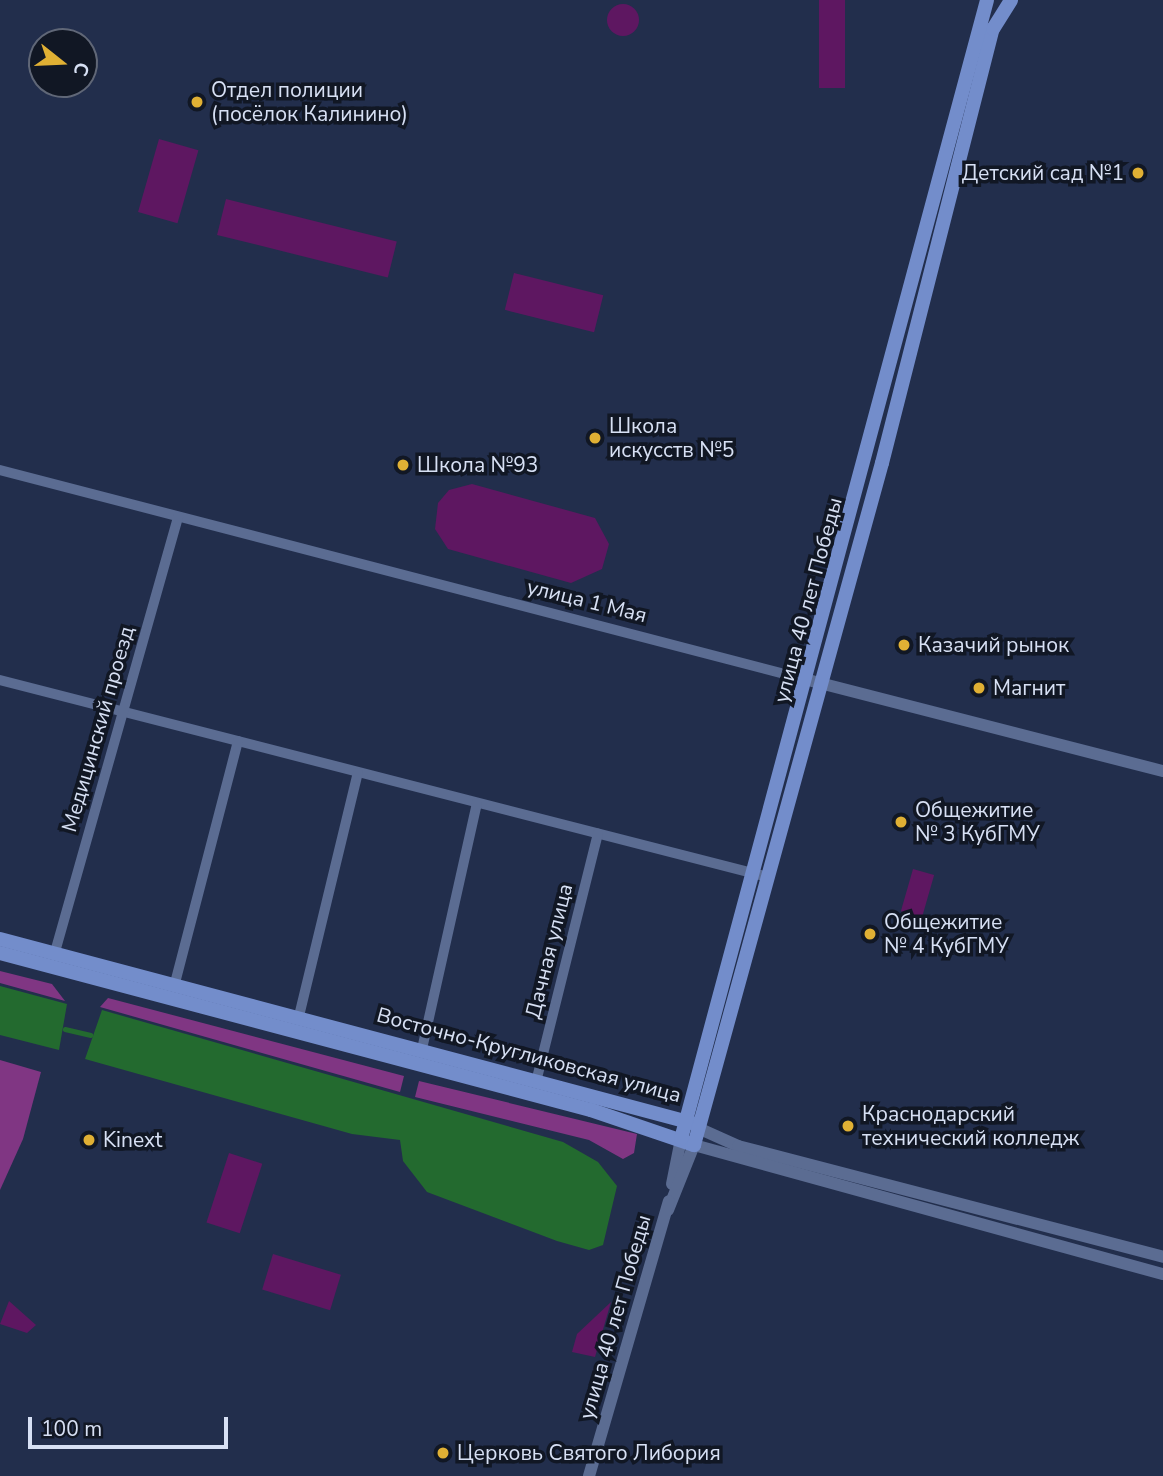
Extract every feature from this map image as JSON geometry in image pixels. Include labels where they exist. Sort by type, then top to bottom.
[{"type":"main road","name":"улица 40 лет Победы","points":[[814,682],[986,0]]},
{"type":"main road","name":"улица 40 лет Победы","points":[[814,682],[993,29],[1011,0]]},
{"type":"main road","points":[[761,875],[814,682]]},
{"type":"main road","name":"улица 40 лет Победы","points":[[688,1142],[698,1128],[752,929],[761,875]]},
{"type":"main road","name":"улица 40 лет Победы","points":[[688,1142],[686,1119],[761,875]]},
{"type":"main road","name":"Восточно-Кругликовская улица","points":[[0,939],[537,1078],[686,1119],[698,1128]]},
{"type":"main road","name":"Восточно-Кругликовская улица","points":[[0,953],[688,1142]]},
{"type":"street","name":"улица 1 Мая","points":[[0,470],[1163,771]]},
{"type":"street","name":"Медицинский проезд","points":[[55,952],[178,517]]},
{"type":"street","points":[[0,680],[761,875]]},
{"type":"street","points":[[175,984],[237,741]]},
{"type":"street","points":[[299,1016],[358,773]]},
{"type":"street","points":[[422,1049],[477,803]]},
{"type":"street","name":"Дачная улица","points":[[537,1078],[598,833]]},
{"type":"street","name":"Восточно-Кругликовская улица","points":[[698,1128],[738,1146],[1163,1257]]},
{"type":"street","name":"Восточно-Кругликовская улица","points":[[688,1142],[1163,1274]]},
{"type":"street","name":"улица 40 лет Победы","points":[[589,1476],[688,1142]]},
{"type":"shaded area","points":[[819,0],[845,0],[845,88],[819,88]]},
{"type":"shaded area","points":[[623,4],[635,8],[639,20],[635,32],[623,36],[611,32],[607,20],[611,8]]},
{"type":"shaded area","points":[[159,139],[198,150],[177,223],[138,212]]},
{"type":"shaded area","points":[[226,199],[397,242],[388,277],[217,235]]},
{"type":"shaded area","points":[[514,273],[603,295],[594,332],[505,310]]},
{"type":"shaded area","points":[[472,484],[595,518],[609,544],[602,569],[571,583],[448,549],[435,529],[438,503],[449,490]]},
{"type":"shaded area","points":[[913,869],[934,875],[922,917],[901,911]]},
{"type":"shaded area","points":[[0,971],[52,984],[65,1001],[0,983]]},
{"type":"shaded area","points":[[0,986],[67,1004],[59,1050],[0,1035]]},
{"type":"shaded area","points":[[108,998],[404,1076],[400,1092],[100,1007]]},
{"type":"shaded area","points":[[102,1010],[563,1142],[598,1162],[617,1186],[603,1245],[589,1250],[557,1241],[427,1192],[403,1161],[400,1140],[352,1134],[85,1059]]},
{"type":"shaded area","points":[[0,1060],[41,1072],[23,1139],[0,1190]]},
{"type":"shaded area","points":[[419,1081],[637,1134],[634,1153],[623,1159],[589,1140],[415,1097]]},
{"type":"shaded area","points":[[229,1153],[262,1164],[240,1233],[206,1222]]},
{"type":"shaded area","points":[[273,1254],[341,1275],[330,1310],[262,1289]]},
{"type":"shaded area","points":[[9,1301],[36,1325],[27,1333],[0,1324]]},
{"type":"shaded area","points":[[611,1302],[595,1357],[572,1352],[577,1334]]},
{"type":"waterway","points":[[65,1029],[90,1035]]},
{"type":"place","name":"Отдел полиции (посёлок Калинино)","points":[[197,102]]},
{"type":"place","name":"Детский сад №1","points":[[1138,173]]},
{"type":"place","name":"Школа искусств №5","points":[[595,438]]},
{"type":"place","name":"Школа №93","points":[[403,465]]},
{"type":"place","name":"Казачий рынок","points":[[904,645]]},
{"type":"place","name":"Магнит","points":[[979,688]]},
{"type":"place","name":"Общежитие № 3 КубГМУ","points":[[901,822]]},
{"type":"place","name":"Общежитие № 4 КубГМУ","points":[[870,934]]},
{"type":"place","name":"Краснодарский технический колледж","points":[[848,1126]]},
{"type":"place","name":"Kinext","points":[[89,1140]]},
{"type":"place","name":"Церковь Святого Либория","points":[[443,1453]]}]
